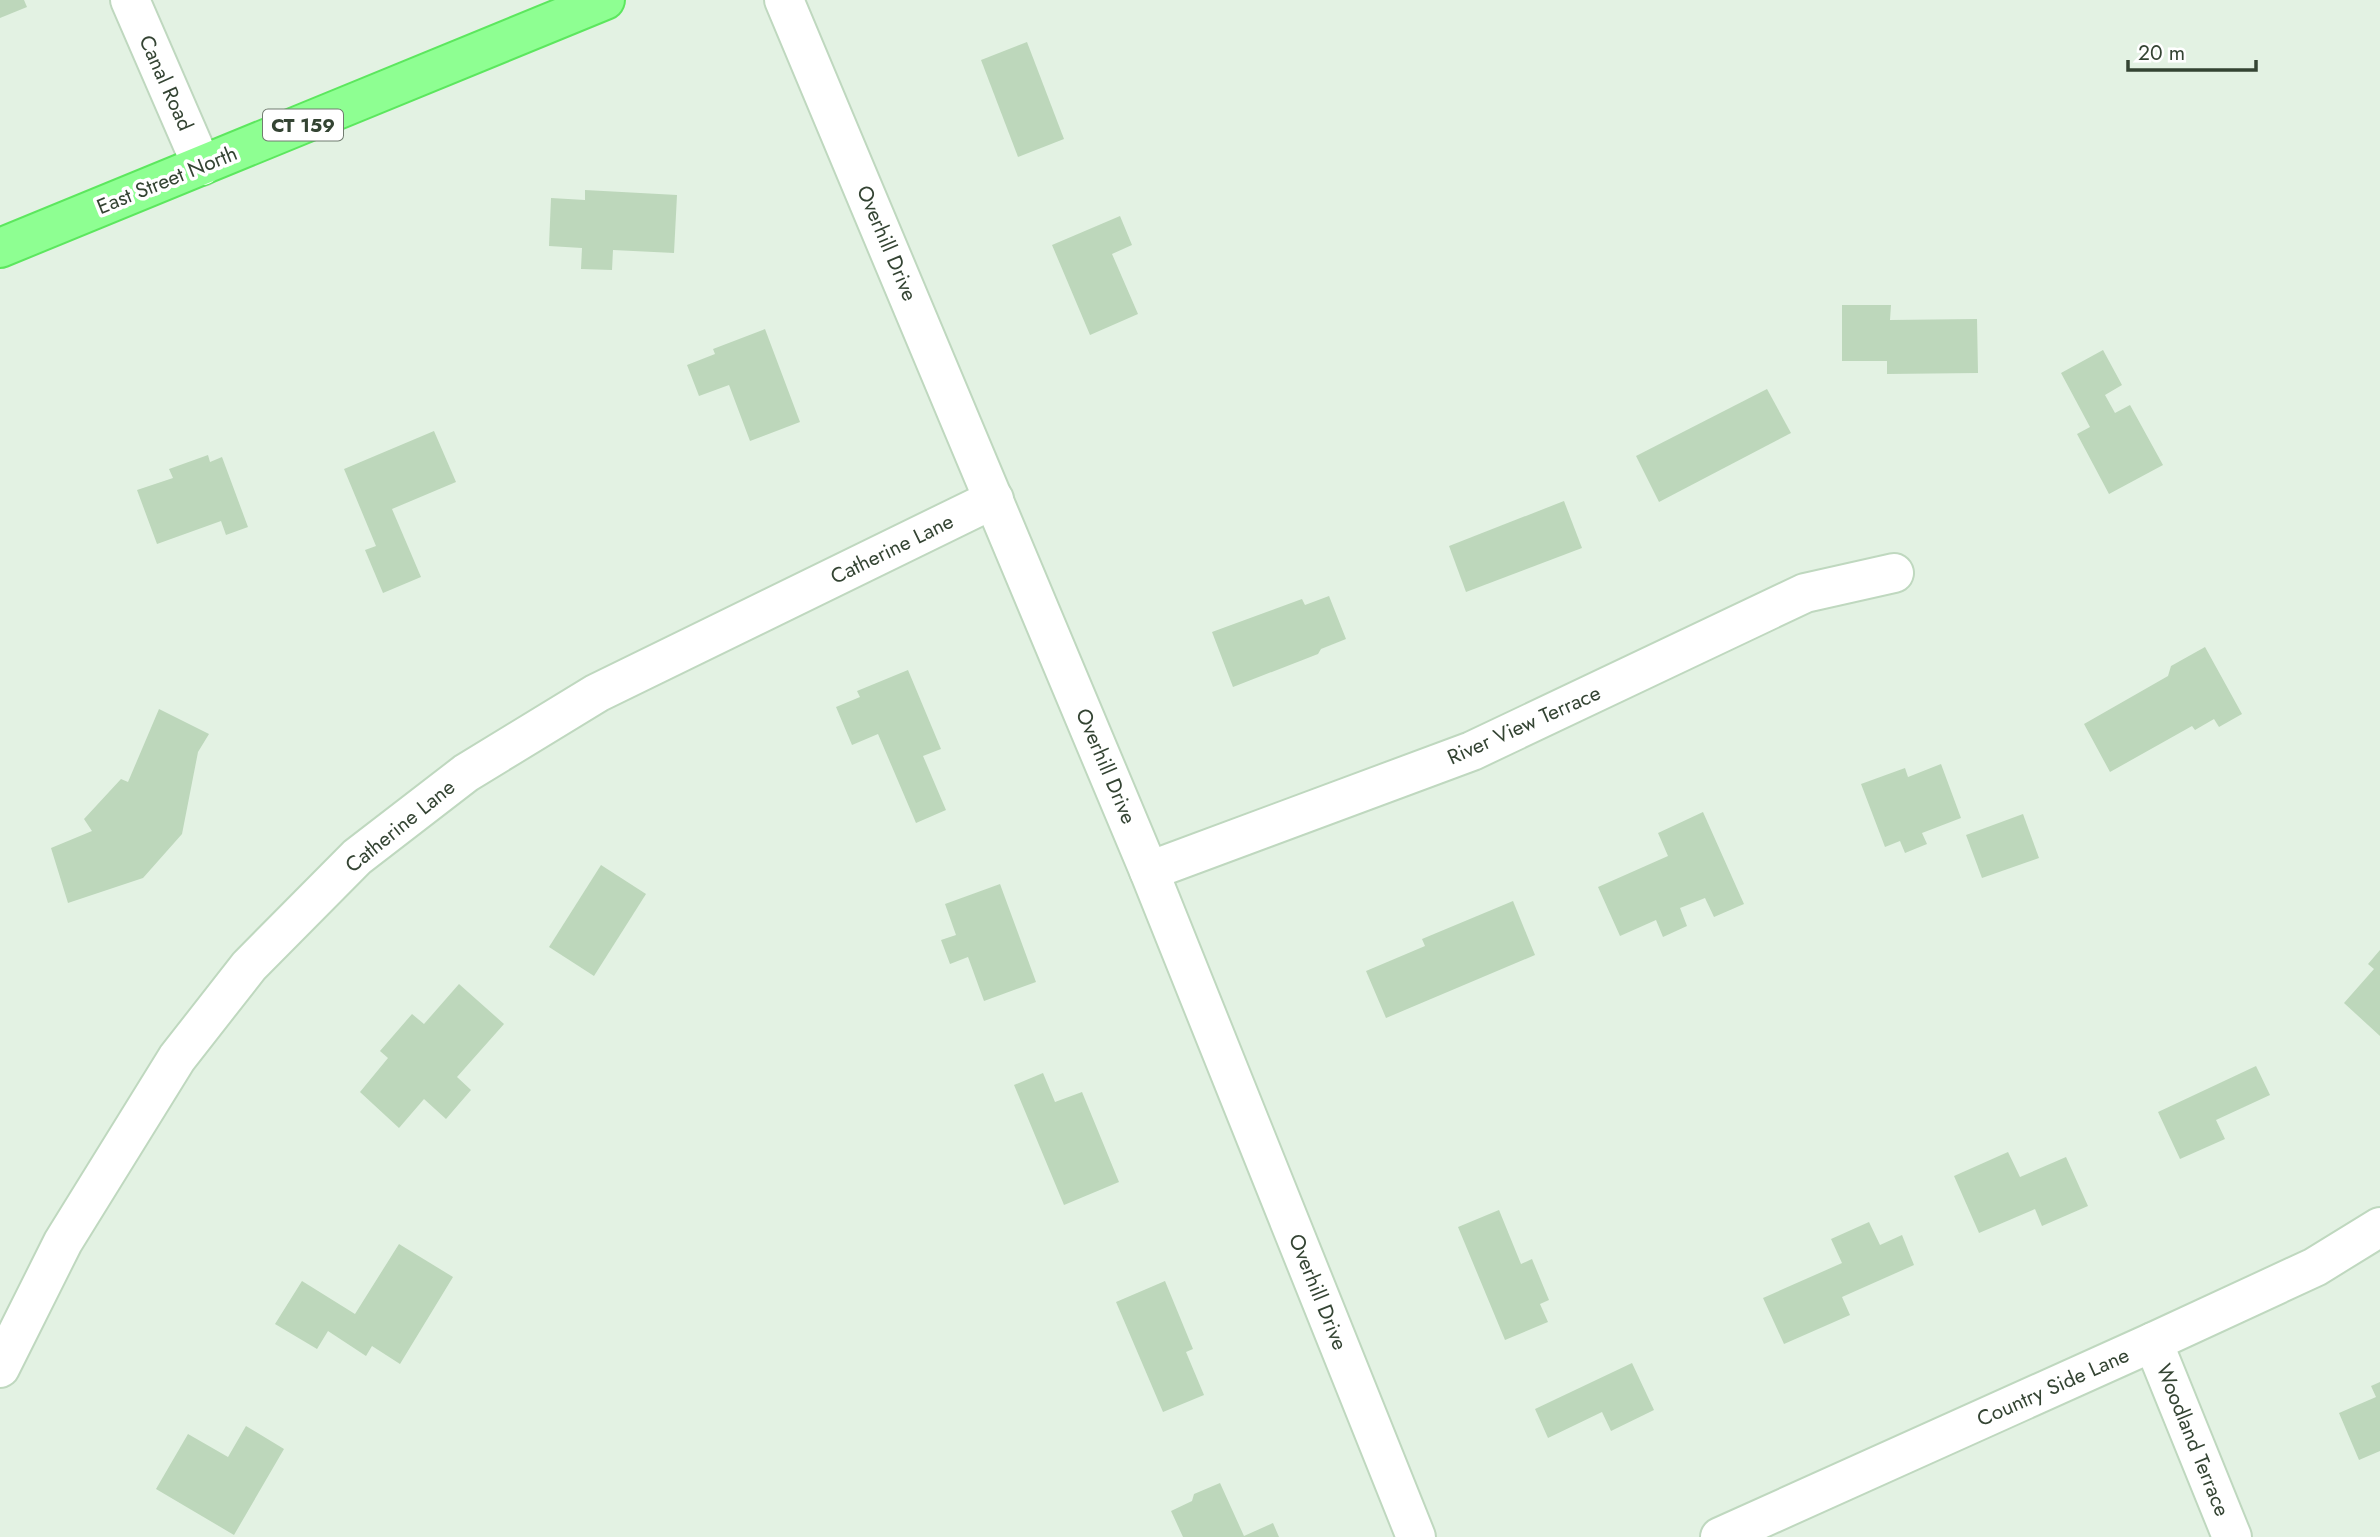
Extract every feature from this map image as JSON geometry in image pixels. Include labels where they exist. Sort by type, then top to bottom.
[{"type":"main road","name":"East Street North","points":[[0,248],[605,0]]},
{"type":"street","name":"Canal Road","points":[[130,0],[202,166]]},
{"type":"street","name":"Overhill Drive","points":[[784,0],[1149,871],[1416,1537]]},
{"type":"street","name":"Catherine Lane","points":[[0,1368],[62,1242],[177,1058],[249,966],[357,857],[466,773],[597,693],[994,499]]},
{"type":"street","name":"River View Terrace","points":[[1149,871],[1472,751],[1805,593],[1894,573]]},
{"type":"street","name":"Country Side Lane","points":[[1720,1537],[2315,1267],[2380,1227]]},
{"type":"street","name":"Woodland Terrace","points":[[2153,1342],[2232,1537]]},
{"type":"building","points":[[0,0],[24,0],[27,7],[0,18]]},
{"type":"building","points":[[1027,42],[1064,139],[1018,157],[981,60]]},
{"type":"building","points":[[585,190],[677,195],[674,253],[613,250],[612,270],[581,269],[582,248],[549,246],[551,198],[585,200]]},
{"type":"building","points":[[1120,216],[1132,245],[1112,254],[1138,314],[1090,335],[1052,245]]},
{"type":"building","points":[[1842,305],[1891,305],[1890,320],[1977,319],[1978,373],[1887,374],[1887,361],[1842,361]]},
{"type":"building","points":[[765,329],[800,422],[750,441],[729,385],[699,396],[687,365],[715,354],[713,349]]},
{"type":"building","points":[[2103,350],[2122,385],[2105,395],[2115,413],[2130,405],[2163,465],[2109,494],[2077,434],[2090,427],[2061,373]]},
{"type":"building","points":[[1767,389],[1791,433],[1659,502],[1636,456]]},
{"type":"building","points":[[434,431],[456,482],[392,509],[421,577],[383,593],[365,550],[376,546],[344,469]]},
{"type":"building","points":[[208,455],[210,462],[222,457],[248,527],[226,535],[221,521],[157,544],[137,490],[173,478],[169,469]]},
{"type":"building","points":[[1564,501],[1582,548],[1466,592],[1449,546]]},
{"type":"building","points":[[1329,596],[1346,639],[1321,649],[1318,654],[1233,687],[1212,632],[1302,599],[1305,605]]},
{"type":"building","points":[[2205,647],[2242,714],[2219,727],[2214,719],[2195,730],[2192,726],[2110,772],[2084,724],[2168,676],[2171,666]]},
{"type":"building","points":[[908,670],[941,749],[923,756],[946,810],[916,823],[878,734],[852,745],[836,707],[860,697],[857,691]]},
{"type":"building","points":[[159,709],[209,734],[198,752],[182,834],[143,878],[68,903],[51,848],[92,831],[84,819],[121,779],[128,782]]},
{"type":"building","points":[[1941,764],[1961,818],[1922,833],[1927,844],[1905,853],[1900,841],[1885,847],[1861,784],[1905,768],[1908,777]]},
{"type":"building","points":[[1703,812],[1744,904],[1714,917],[1705,898],[1680,908],[1687,926],[1663,937],[1656,920],[1620,936],[1598,887],[1668,856],[1658,833]]},
{"type":"building","points":[[2023,814],[2039,858],[1982,878],[1966,835]]},
{"type":"building","points":[[601,865],[646,894],[594,976],[549,947]]},
{"type":"building","points":[[1000,884],[1036,982],[984,1001],[968,957],[950,964],[941,940],[956,935],[945,904]]},
{"type":"building","points":[[1513,901],[1535,955],[1386,1018],[1366,971],[1425,946],[1422,939]]},
{"type":"building","points":[[2380,950],[2380,1036],[2344,1003],[2374,969],[2368,964]]},
{"type":"building","points":[[459,984],[504,1024],[457,1077],[471,1090],[446,1119],[424,1099],[399,1128],[360,1092],[388,1058],[380,1051],[412,1014],[424,1024]]},
{"type":"building","points":[[2256,1066],[2270,1095],[2216,1120],[2225,1139],[2180,1159],[2158,1112]]},
{"type":"building","points":[[1043,1073],[1055,1102],[1082,1092],[1119,1182],[1064,1205],[1014,1085]]},
{"type":"building","points":[[2008,1152],[2020,1177],[2066,1157],[2088,1206],[2042,1226],[2035,1209],[1979,1233],[1954,1176]]},
{"type":"building","points":[[1499,1210],[1521,1264],[1532,1259],[1549,1300],[1540,1304],[1548,1322],[1505,1340],[1458,1227]]},
{"type":"building","points":[[1869,1222],[1880,1245],[1902,1235],[1914,1265],[1842,1297],[1850,1315],[1784,1344],[1763,1298],[1842,1263],[1831,1239]]},
{"type":"building","points":[[399,1244],[453,1277],[400,1364],[372,1346],[366,1356],[328,1331],[317,1349],[275,1324],[302,1281],[355,1314]]},
{"type":"building","points":[[1165,1281],[1193,1349],[1186,1352],[1204,1395],[1163,1412],[1116,1302]]},
{"type":"building","points":[[1632,1363],[1654,1410],[1611,1431],[1602,1412],[1548,1438],[1535,1409]]},
{"type":"building","points":[[2380,1382],[2380,1451],[2359,1460],[2339,1413],[2376,1397],[2371,1386]]},
{"type":"building","points":[[246,1426],[284,1449],[234,1535],[156,1489],[188,1434],[228,1457]]},
{"type":"building","points":[[1220,1483],[1244,1536],[1273,1523],[1279,1537],[1183,1537],[1171,1511],[1192,1501],[1194,1494]]}]
